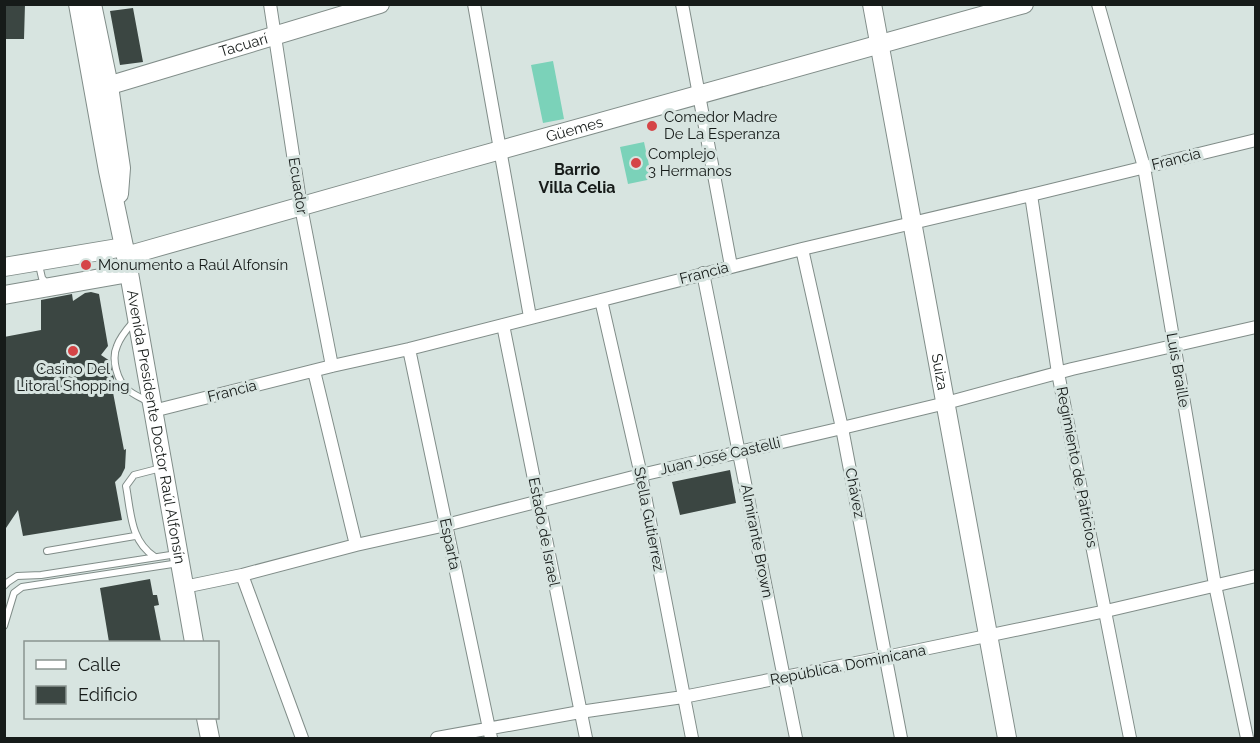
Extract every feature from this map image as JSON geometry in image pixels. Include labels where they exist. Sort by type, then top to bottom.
[{"type":"street","name":"Avenida Presidente Doctor Raúl Alfonsín","points":[[78,4],[121,168],[118,213],[194,641]]},
{"type":"street","name":"Avenida Presidente Doctor Raúl Alfonsín","points":[[92,4],[101,88]]},
{"type":"street","name":"Ecuador","points":[[270,4],[302,207],[332,366]]},
{"type":"street","name":"Tacuarí","points":[[101,88],[380,4]]},
{"type":"street","points":[[474,4],[530,317]]},
{"type":"street","points":[[682,4],[731,266]]},
{"type":"street","name":"Suiza","points":[[872,4],[1007,738]]},
{"type":"street","name":"Güemes","points":[[126,259],[500,150],[880,46],[1024,4]]},
{"type":"street","name":"Luis Braille","points":[[1098,4],[1144,167],[1215,585],[1247,738]]},
{"type":"street","name":"Francia","points":[[152,408],[409,349],[731,266],[1256,140]]},
{"type":"street","name":"Regimiento de Patricios","points":[[1031,195],[1058,373],[1130,738]]},
{"type":"street","name":"Chávez","points":[[801,249],[842,428],[901,738]]},
{"type":"street","points":[[4,267],[39,261],[126,259]]},
{"type":"street","points":[[4,295],[56,287],[126,259]]},
{"type":"street","name":"Almirante Brown","points":[[703,273],[796,738]]},
{"type":"street","name":"Stella Gutierrez","points":[[601,300],[641,475],[692,738]]},
{"type":"street","name":"Estado de Israel","points":[[503,325],[586,738]]},
{"type":"street","name":"Juan José Castelli","points":[[184,587],[242,575],[641,475],[946,403],[1058,373],[1256,327]]},
{"type":"street","name":"Esparta","points":[[409,349],[490,734]]},
{"type":"street","points":[[314,371],[356,545]]},
{"type":"street","points":[[242,575],[302,738]]},
{"type":"street","name":"República. Dominicana","points":[[437,738],[490,734],[580,712],[683,697],[988,637],[1256,576]]},
{"type":"street","points":[[206,719],[210,738]]},
{"type":"lane","points":[[39,261],[38,269],[42,278],[48,285],[56,287]]},
{"type":"lane","points":[[136,316],[117,344],[116,365],[123,386],[152,408]]},
{"type":"lane","points":[[155,557],[146,551],[135,536],[126,486],[134,475],[162,467]]},
{"type":"lane","points":[[47,551],[135,536]]},
{"type":"lane","points":[[4,586],[17,576],[41,575],[155,557],[179,558]]},
{"type":"lane","points":[[4,626],[14,593],[22,588],[179,558]]},
{"type":"green space","points":[[553,61],[564,119],[543,123],[531,65]]},
{"type":"green space","name":"Complejo 3 Hermanos","points":[[644,142],[652,179],[628,184],[620,147]]},
{"type":"building","points":[[4,4],[25,4],[24,39],[4,39]]},
{"type":"building","points":[[133,8],[143,62],[120,65],[110,11]]},
{"type":"building","points":[[91,292],[99,294],[108,346],[101,355],[110,361],[114,379],[111,382],[124,450],[126,449],[125,468],[115,482],[122,520],[23,536],[18,510],[4,531],[4,337],[41,330],[41,300],[72,294],[73,301]]},
{"type":"building","points":[[730,470],[736,503],[680,515],[672,482]]},
{"type":"building","points":[[150,579],[153,595],[157,595],[159,605],[154,606],[161,641],[109,641],[100,588]]},
{"type":"place","name":"Comedor Madre De La Esperanza","points":[[652,126]]},
{"type":"place","name":"Complejo 3 Hermanos","points":[[636,163]]},
{"type":"place","name":"Monumento a Raúl Alfonsín","points":[[86,265]]},
{"type":"place","name":"Casino Del Litoral Shopping","points":[[73,351]]},
{"type":"district","name":"Barrio Villa Celia","points":[[577,178]]}]
